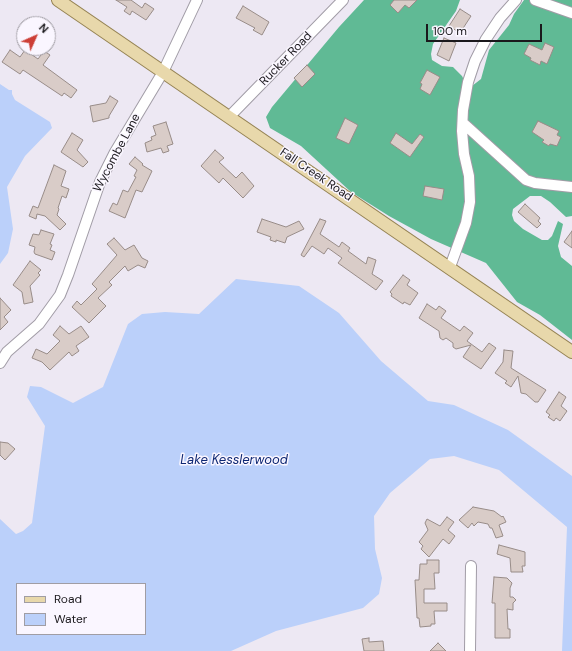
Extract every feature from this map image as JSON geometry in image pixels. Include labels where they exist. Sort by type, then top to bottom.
[{"type":"main road","name":"Fall Creek Road","points":[[58,0],[303,166],[572,352]]},
{"type":"street","name":"Wycombe Lane","points":[[0,363],[7,352],[39,324],[60,295],[100,182],[115,152],[163,72],[197,0]]},
{"type":"street","name":"Rucker Road","points":[[229,117],[343,0]]},
{"type":"street","points":[[450,268],[466,223],[470,198],[469,176],[463,144],[463,123],[467,88],[475,61],[496,24],[516,0]]},
{"type":"street","points":[[535,0],[572,13]]},
{"type":"street","points":[[463,123],[526,180],[536,184],[572,187]]},
{"type":"street","points":[[470,651],[471,566]]},
{"type":"green space","points":[[364,0],[460,0],[456,11],[433,44],[431,54],[432,60],[442,66],[453,67],[462,76],[467,86],[472,86],[481,79],[489,50],[509,25],[514,14],[524,0],[572,0],[572,216],[566,217],[541,196],[530,196],[513,209],[512,215],[514,221],[523,229],[542,240],[548,240],[552,236],[558,221],[563,224],[558,246],[561,257],[572,266],[572,340],[540,315],[517,302],[486,263],[431,239],[389,216],[351,192],[301,146],[270,128],[266,117],[272,107],[339,27]]},
{"type":"water","points":[[0,84],[9,90],[12,90],[15,100],[50,122],[52,128],[25,156],[7,187],[13,229],[8,253],[0,264]]},
{"type":"water","name":"Lake Kesslerwood","points":[[236,279],[299,286],[339,313],[381,361],[428,401],[454,405],[508,430],[572,476],[572,651],[562,651],[567,527],[499,470],[454,456],[430,459],[390,493],[374,516],[375,549],[382,578],[379,594],[363,608],[276,631],[231,651],[0,651],[0,519],[16,534],[23,531],[32,523],[45,426],[27,397],[30,386],[41,387],[73,403],[103,387],[128,324],[142,314],[165,312],[199,314]]},
{"type":"building","points":[[116,0],[131,0],[142,8],[145,3],[154,9],[146,20],[132,11],[130,15],[124,11],[127,7]]},
{"type":"building","points":[[394,0],[417,0],[409,8],[405,5],[398,13],[390,5]]},
{"type":"building","points":[[243,6],[269,22],[262,35],[253,30],[255,28],[236,18]]},
{"type":"building","points":[[460,9],[471,16],[460,33],[449,26]]},
{"type":"building","points":[[444,38],[456,43],[449,61],[437,55]]},
{"type":"building","points":[[545,43],[554,47],[547,64],[541,61],[540,65],[530,60],[531,58],[524,54],[529,44],[542,50]]},
{"type":"building","points":[[10,50],[16,54],[16,56],[20,57],[34,56],[38,59],[40,56],[49,56],[43,65],[77,90],[71,98],[64,93],[62,96],[23,70],[20,74],[2,62]]},
{"type":"building","points":[[307,65],[315,74],[302,87],[294,78]]},
{"type":"building","points":[[427,70],[440,77],[430,95],[420,89],[422,84],[420,83]]},
{"type":"building","points":[[110,96],[118,101],[109,118],[93,122],[90,106],[106,103]]},
{"type":"building","points":[[345,118],[358,125],[349,144],[336,138]]},
{"type":"building","points":[[538,121],[559,131],[557,135],[561,137],[557,146],[550,144],[549,146],[542,142],[544,140],[532,132]]},
{"type":"building","points":[[166,122],[173,144],[167,146],[169,151],[163,153],[161,148],[147,152],[145,143],[152,140],[151,137],[156,135],[153,126]]},
{"type":"building","points":[[72,133],[83,140],[77,150],[88,162],[83,167],[61,152]]},
{"type":"building","points":[[396,133],[412,144],[420,134],[424,137],[410,157],[390,143]]},
{"type":"building","points":[[215,150],[224,158],[219,162],[236,178],[242,172],[254,186],[243,198],[223,178],[219,183],[201,166]]},
{"type":"building","points":[[135,157],[143,164],[142,165],[152,171],[142,192],[136,190],[125,218],[109,211],[113,203],[117,205],[123,190],[128,192],[136,177],[134,176],[137,170],[129,164]]},
{"type":"building","points":[[54,165],[66,171],[61,186],[69,189],[66,198],[62,196],[58,208],[57,215],[66,224],[60,230],[45,216],[37,214],[36,219],[29,216],[33,206],[38,208]]},
{"type":"building","points":[[425,186],[444,189],[442,200],[423,196]]},
{"type":"building","points":[[525,204],[540,218],[538,221],[541,224],[537,228],[518,212]]},
{"type":"building","points":[[262,219],[286,227],[299,221],[304,229],[287,237],[285,243],[276,240],[276,242],[270,240],[271,237],[257,232]]},
{"type":"building","points":[[320,219],[326,221],[320,234],[339,247],[342,242],[350,248],[348,251],[366,264],[368,257],[376,260],[372,274],[383,281],[376,290],[338,263],[342,258],[328,248],[324,254],[312,246],[304,257],[301,255]]},
{"type":"building","points":[[41,230],[54,234],[50,244],[52,245],[50,250],[55,252],[52,260],[35,254],[35,247],[29,245],[33,234],[39,235]]},
{"type":"building","points":[[572,231],[572,248],[564,242]]},
{"type":"building","points":[[114,238],[125,250],[134,245],[142,258],[148,261],[145,268],[138,265],[128,271],[125,266],[109,282],[112,285],[98,298],[106,306],[89,323],[72,307],[77,301],[81,305],[97,289],[92,284],[117,255],[107,244]]},
{"type":"building","points":[[30,261],[41,270],[38,273],[40,275],[30,286],[33,302],[24,304],[22,292],[13,285]]},
{"type":"building","points":[[403,275],[410,280],[407,285],[418,293],[410,305],[404,302],[403,304],[391,296],[392,294],[390,292]]},
{"type":"building","points":[[0,298],[11,310],[4,317],[8,322],[0,330]]},
{"type":"building","points":[[427,304],[436,310],[439,306],[446,311],[441,318],[460,331],[464,326],[473,333],[467,341],[482,352],[489,343],[496,348],[481,369],[463,357],[471,345],[456,349],[453,347],[453,343],[446,338],[443,340],[440,338],[439,331],[419,318]]},
{"type":"building","points":[[60,326],[69,334],[81,326],[89,337],[76,346],[79,351],[72,356],[69,352],[50,370],[42,362],[32,358],[36,349],[47,354],[60,341],[53,335]]},
{"type":"building","points":[[504,350],[513,351],[511,368],[546,390],[538,402],[535,402],[526,394],[521,393],[518,376],[511,387],[505,383],[507,381],[495,373],[503,362]]},
{"type":"building","points":[[559,392],[566,397],[561,406],[567,411],[560,421],[556,418],[554,421],[548,417],[550,415],[546,412]]},
{"type":"building","points":[[0,442],[8,443],[15,449],[5,460],[0,455]]},
{"type":"building","points":[[473,507],[494,511],[502,517],[503,516],[506,522],[499,525],[503,536],[496,538],[492,528],[490,528],[488,524],[478,522],[474,526],[472,523],[468,528],[459,520]]},
{"type":"building","points":[[447,517],[454,522],[448,530],[455,536],[449,544],[443,539],[429,557],[421,549],[423,546],[419,542],[428,530],[425,523],[427,519],[440,526]]},
{"type":"building","points":[[499,545],[525,552],[525,566],[522,566],[523,572],[511,572],[510,558],[497,554]]},
{"type":"building","points":[[427,560],[439,560],[439,573],[434,573],[435,589],[424,589],[424,603],[447,603],[447,611],[434,611],[435,624],[420,627],[419,618],[417,618],[415,580],[419,580],[420,564],[427,564]]},
{"type":"building","points":[[494,577],[507,578],[512,583],[510,588],[510,597],[513,597],[516,600],[513,603],[513,610],[507,609],[510,638],[495,638],[495,603],[492,603]]},
{"type":"building","points":[[369,638],[369,642],[383,641],[384,651],[364,651],[362,639]]},
{"type":"building","points":[[438,643],[446,651],[430,651]]}]
